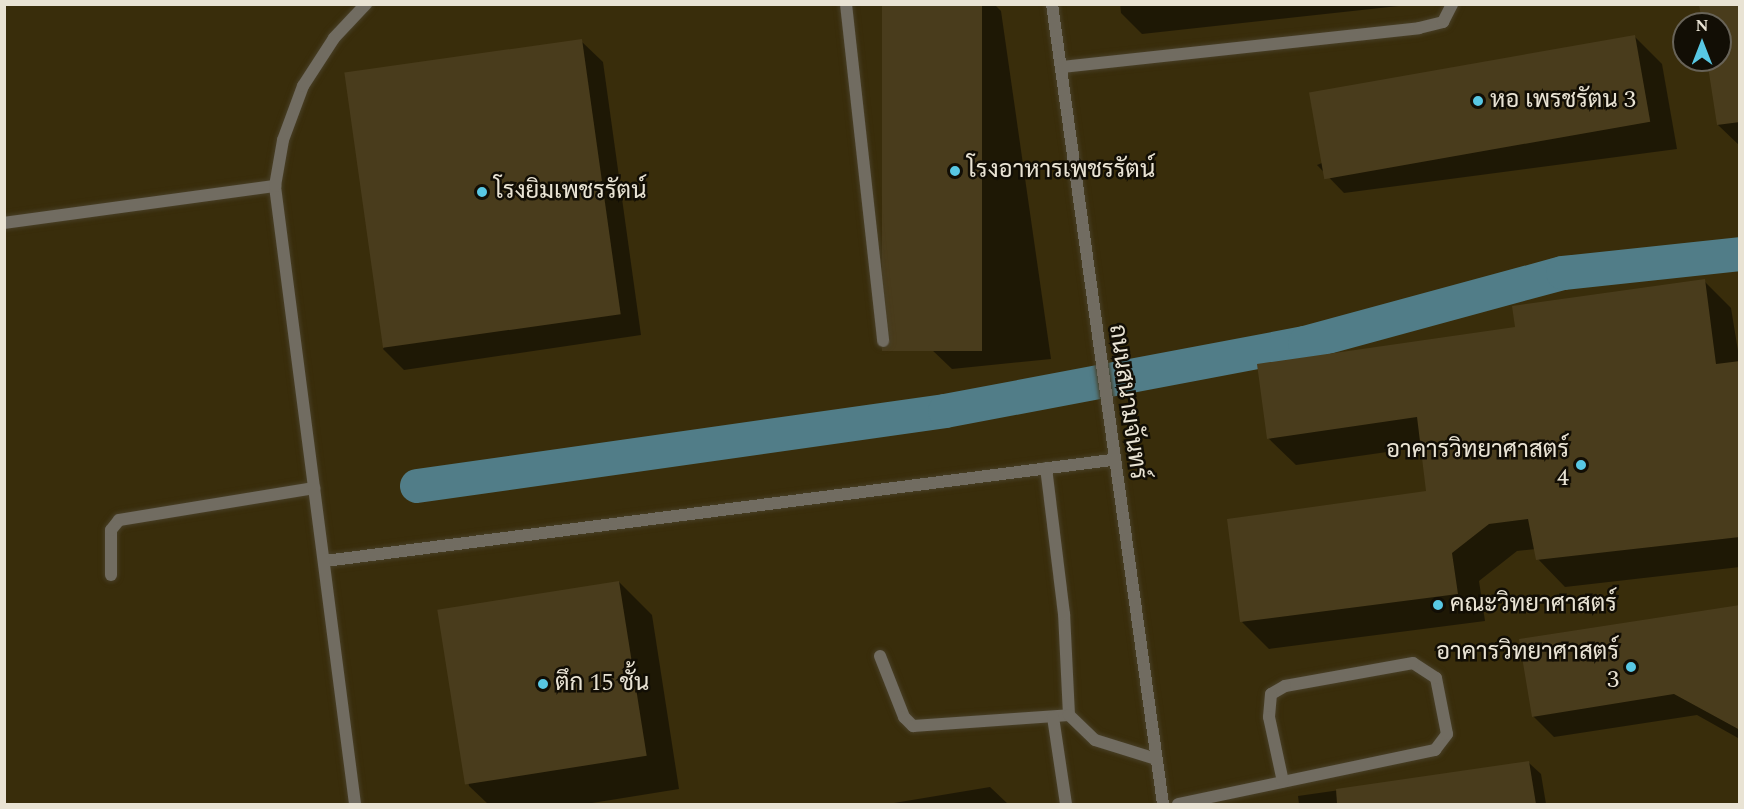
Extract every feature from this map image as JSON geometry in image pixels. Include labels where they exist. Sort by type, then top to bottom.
[{"type":"street","points":[[355,804],[275,186],[283,140],[303,86],[334,38],[366,4]]},
{"type":"street","points":[[846,4],[883,341]]},
{"type":"street","name":"ถนนสนามจันทร์","points":[[1052,4],[1062,67],[1103,406],[1163,804]]},
{"type":"street","points":[[1062,67],[1419,28],[1443,22],[1452,4]]},
{"type":"street","points":[[4,223],[275,186]]},
{"type":"street","points":[[324,561],[1111,460]]},
{"type":"street","points":[[1046,468],[1064,614],[1069,715],[1095,740],[1156,759]]},
{"type":"street","points":[[111,575],[111,530],[119,520],[314,488]]},
{"type":"street","points":[[880,656],[904,717],[913,726],[1069,715]]},
{"type":"street","points":[[1178,804],[1283,782],[1442,746],[1447,726],[1436,678],[1413,663],[1285,686],[1271,694],[1269,717],[1283,782]]},
{"type":"street","points":[[1053,717],[1066,804]]},
{"type":"shaded area","points":[[5,5],[1739,5],[1739,804],[5,804]]},
{"type":"building","name":"โรงอาหารเพชรรัตน์","points":[[882,4],[982,4],[982,351],[882,351]]},
{"type":"building","points":[[1699,4],[1740,4],[1740,122],[1717,125],[1709,72],[1732,72],[1732,12],[1700,12]]},
{"type":"building","name":"หอ เพรชรัตน 3","points":[[1635,35],[1650,122],[1324,179],[1309,92]]},
{"type":"building","name":"โรงยิมเพชรรัตน์","points":[[582,39],[621,314],[383,348],[344,72]]},
{"type":"building","name":"อาคารวิทยาศาสตร์ 4","points":[[1705,279],[1716,364],[1740,361],[1740,537],[1536,560],[1528,519],[1489,524],[1452,553],[1458,594],[1240,622],[1227,519],[1426,491],[1417,417],[1267,439],[1257,364],[1515,327],[1512,306]]},
{"type":"building","name":"ตึก 15 ชั้น","points":[[619,581],[647,756],[465,785],[437,610]]},
{"type":"building","name":"อาคารวิทยาศาสตร์ 3","points":[[1740,605],[1740,730],[1674,694],[1532,717],[1519,639]]},
{"type":"building","points":[[1529,761],[1536,804],[1337,804],[1336,789]]},
{"type":"waterway","points":[[417,486],[945,411],[1305,343],[1563,273],[1740,254]]},
{"type":"place","name":"หอ เพรชรัตน 3","points":[[1478,101]]},
{"type":"place","name":"โรงอาหารเพชรรัตน์","points":[[955,171]]},
{"type":"place","name":"โรงยิมเพชรรัตน์","points":[[482,192]]},
{"type":"place","name":"อาคารวิทยาศาสตร์ 4","points":[[1581,465]]},
{"type":"place","name":"คณะวิทยาศาสตร์","points":[[1438,605]]},
{"type":"place","name":"อาคารวิทยาศาสตร์ 3","points":[[1631,667]]},
{"type":"place","name":"ตึก 15 ชั้น","points":[[543,684]]}]
